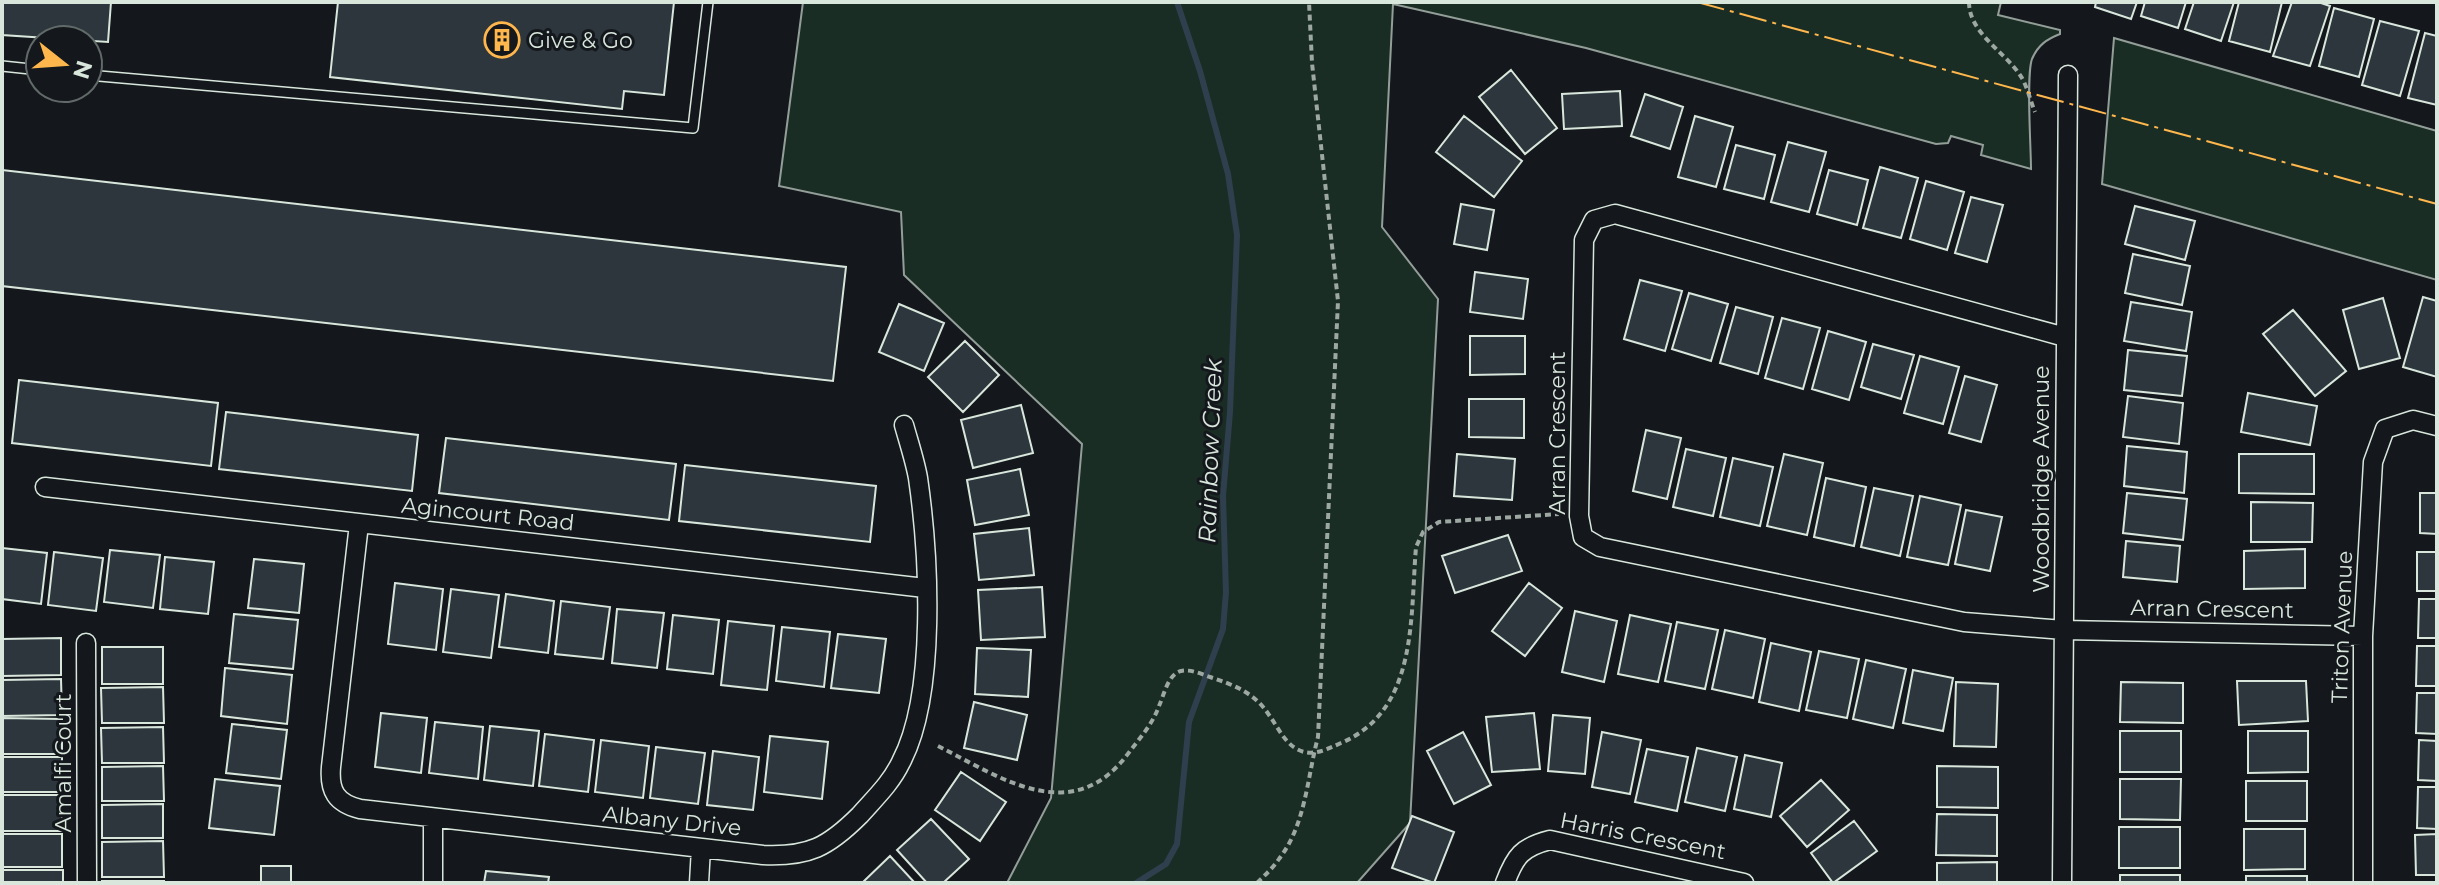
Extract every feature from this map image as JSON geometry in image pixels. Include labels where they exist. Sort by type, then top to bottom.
[{"type":"street","name":"Woodbridge Avenue","points":[[2062,883],[2068,75]]},
{"type":"street","name":"Arran Crescent","points":[[2065,337],[1615,214],[1594,220],[1584,240],[1579,516],[1583,537],[1600,547],[1964,622],[2064,630],[2363,636]]},
{"type":"street","name":"Triton Avenue","points":[[2363,883],[2363,636],[2373,462],[2385,429],[2413,420],[2437,426]]},
{"type":"street","name":"Albany Drive","points":[[359,524],[331,767],[331,788],[338,800],[348,806],[433,818],[763,855],[805,854],[821,848],[838,835],[887,786],[902,761],[917,713],[926,644],[925,588],[917,476],[904,425]]},
{"type":"street","name":"Agincourt Road","points":[[45,487],[925,588]]},
{"type":"street","name":"Amalfi Court","points":[[86,643],[87,883]]},
{"type":"street","points":[[433,818],[433,883]]},
{"type":"street","name":"Harris Crescent","points":[[1505,883],[1512,865],[1527,846],[1550,840],[1744,883]]},
{"type":"street","points":[[699,883],[701,848]]},
{"type":"lane","points":[[104,76],[693,128],[708,2]]},
{"type":"lane","points":[[2,66],[24,68]]},
{"type":"path","points":[[1257,883],[1281,858],[1297,826],[1318,737],[1338,301],[1312,63],[1309,2]]},
{"type":"path","points":[[1969,2],[1969,13],[1979,29],[2022,76],[2035,112]]},
{"type":"path","points":[[938,746],[1014,784],[1031,789],[1054,793],[1087,788],[1124,760],[1154,719],[1172,677],[1178,672],[1192,671],[1229,683],[1259,701],[1291,746],[1314,754],[1357,736],[1371,726],[1382,715],[1396,689],[1407,653],[1416,547],[1423,532],[1439,522],[1561,514]]},
{"type":"green space","points":[[803,2],[2001,2],[1998,15],[2060,30],[2060,34],[2043,43],[2030,67],[2031,169],[1981,155],[1983,145],[1951,136],[1948,143],[1936,144],[1586,48],[1393,4],[1382,227],[1438,299],[1410,823],[1357,883],[1007,883],[1051,798],[1082,444],[904,275],[901,212],[779,186]]},
{"type":"green space","points":[[2114,38],[2437,131],[2437,280],[2102,184]]},
{"type":"building","points":[[2,2],[111,2],[108,42],[104,42],[104,24],[24,24],[24,36],[2,35]]},
{"type":"building","name":"Give & Go","points":[[338,2],[674,2],[664,95],[624,91],[622,109],[330,77]]},
{"type":"building","points":[[2096,2],[2137,2],[2131,19],[2095,7]]},
{"type":"building","points":[[2145,2],[2186,2],[2178,28],[2141,16]]},
{"type":"building","points":[[2194,2],[2234,2],[2221,41],[2185,29]]},
{"type":"building","points":[[2239,2],[2282,2],[2270,52],[2229,41]]},
{"type":"building","points":[[2292,2],[2318,2],[2330,6],[2310,66],[2273,56]]},
{"type":"building","points":[[2334,8],[2374,19],[2359,77],[2319,66]]},
{"type":"building","points":[[2380,21],[2419,31],[2400,96],[2362,85]]},
{"type":"building","points":[[2425,33],[2437,36],[2437,105],[2408,98]]},
{"type":"building","points":[[1511,70],[1557,128],[1525,154],[1479,97]]},
{"type":"building","points":[[1620,91],[1622,126],[1564,129],[1562,94]]},
{"type":"building","points":[[1645,94],[1683,107],[1670,149],[1631,136]]},
{"type":"building","points":[[1464,116],[1522,161],[1494,197],[1436,152]]},
{"type":"building","points":[[1695,116],[1733,127],[1716,187],[1678,177]]},
{"type":"building","points":[[1788,142],[1826,152],[1809,212],[1771,202]]},
{"type":"building","points":[[1736,145],[1775,155],[1764,199],[1724,189]]},
{"type":"building","points":[[1880,167],[1918,178],[1901,238],[1863,228]]},
{"type":"building","points":[[2,170],[846,267],[833,381],[2,286]]},
{"type":"building","points":[[1829,170],[1868,180],[1857,225],[1817,214]]},
{"type":"building","points":[[1926,181],[1964,192],[1947,250],[1910,239]]},
{"type":"building","points":[[1971,197],[2003,205],[1987,262],[1955,253]]},
{"type":"building","points":[[1461,204],[1494,210],[1487,250],[1454,244]]},
{"type":"building","points":[[2135,206],[2195,221],[2185,260],[2125,244]]},
{"type":"building","points":[[2133,254],[2190,266],[2182,305],[2125,293]]},
{"type":"building","points":[[1475,272],[1528,279],[1523,319],[1470,312]]},
{"type":"building","points":[[1640,280],[1682,291],[1665,351],[1624,339]]},
{"type":"building","points":[[1689,293],[1728,304],[1711,361],[1672,349]]},
{"type":"building","points":[[2423,297],[2437,301],[2437,377],[2403,367]]},
{"type":"building","points":[[2383,298],[2400,358],[2359,369],[2343,310]]},
{"type":"building","points":[[2131,302],[2192,312],[2186,351],[2124,341]]},
{"type":"building","points":[[899,304],[944,323],[924,371],[879,352]]},
{"type":"building","points":[[1736,307],[1773,317],[1758,374],[1720,363]]},
{"type":"building","points":[[2293,310],[2346,371],[2315,396],[2263,334]]},
{"type":"building","points":[[1782,318],[1820,328],[1803,389],[1765,378]]},
{"type":"building","points":[[1828,331],[1866,342],[1849,400],[1812,389]]},
{"type":"building","points":[[1470,336],[1525,336],[1525,374],[1470,375]]},
{"type":"building","points":[[965,341],[999,375],[963,412],[928,377]]},
{"type":"building","points":[[1873,344],[1914,355],[1901,399],[1861,387]]},
{"type":"building","points":[[2128,350],[2187,356],[2182,396],[2124,390]]},
{"type":"building","points":[[1920,356],[1959,367],[1943,424],[1904,413]]},
{"type":"building","points":[[1965,376],[1997,385],[1981,442],[1949,433]]},
{"type":"building","points":[[19,380],[218,403],[211,466],[12,443]]},
{"type":"building","points":[[2248,393],[2317,406],[2310,445],[2241,432]]},
{"type":"building","points":[[2128,396],[2183,403],[2179,444],[2123,437]]},
{"type":"building","points":[[1469,399],[1524,399],[1524,438],[1469,437]]},
{"type":"building","points":[[1021,405],[1033,453],[973,468],[961,420]]},
{"type":"building","points":[[226,412],[418,435],[412,491],[219,469]]},
{"type":"building","points":[[1646,430],[1681,438],[1667,499],[1633,491]]},
{"type":"building","points":[[446,438],[676,464],[669,520],[439,493]]},
{"type":"building","points":[[2127,446],[2187,452],[2184,493],[2124,486]]},
{"type":"building","points":[[1686,449],[1726,458],[1713,516],[1673,507]]},
{"type":"building","points":[[1457,454],[1515,459],[1512,500],[1454,496]]},
{"type":"building","points":[[1784,454],[1823,463],[1807,535],[1767,526]]},
{"type":"building","points":[[2239,454],[2314,454],[2314,494],[2239,493]]},
{"type":"building","points":[[1733,458],[1773,467],[1760,526],[1720,517]]},
{"type":"building","points":[[685,465],[876,486],[870,542],[679,521]]},
{"type":"building","points":[[1020,469],[1029,515],[975,525],[967,480]]},
{"type":"building","points":[[1826,478],[1866,487],[1854,546],[1814,537]]},
{"type":"building","points":[[1874,488],[1913,496],[1900,556],[1861,547]]},
{"type":"building","points":[[2127,493],[2187,499],[2183,540],[2123,533]]},
{"type":"building","points":[[2420,493],[2437,493],[2437,534],[2420,533]]},
{"type":"building","points":[[1920,496],[1961,505],[1948,565],[1907,557]]},
{"type":"building","points":[[2251,502],[2313,503],[2312,542],[2251,542]]},
{"type":"building","points":[[1966,510],[2002,517],[1990,571],[1955,564]]},
{"type":"building","points":[[1029,528],[1034,575],[979,580],[974,534]]},
{"type":"building","points":[[1508,535],[1522,571],[1455,593],[1442,556]]},
{"type":"building","points":[[2126,541],[2180,546],[2177,582],[2123,577]]},
{"type":"building","points":[[2,548],[47,553],[41,604],[2,599]]},
{"type":"building","points":[[2305,549],[2305,588],[2244,589],[2244,551]]},
{"type":"building","points":[[110,550],[160,555],[153,608],[104,602]]},
{"type":"building","points":[[54,552],[103,558],[96,611],[48,605]]},
{"type":"building","points":[[2417,552],[2437,552],[2437,591],[2417,591]]},
{"type":"building","points":[[165,557],[214,562],[208,614],[160,609]]},
{"type":"building","points":[[254,559],[304,564],[299,613],[248,608]]},
{"type":"building","points":[[395,583],[443,589],[436,650],[388,644]]},
{"type":"building","points":[[1529,583],[1562,608],[1525,656],[1492,631]]},
{"type":"building","points":[[1042,587],[1045,637],[981,640],[978,590]]},
{"type":"building","points":[[451,589],[499,595],[491,658],[443,652]]},
{"type":"building","points":[[506,594],[554,601],[548,653],[499,647]]},
{"type":"building","points":[[2419,599],[2437,599],[2437,638],[2418,638]]},
{"type":"building","points":[[561,601],[610,607],[603,659],[555,654]]},
{"type":"building","points":[[617,609],[664,613],[657,668],[612,663]]},
{"type":"building","points":[[1575,611],[1617,621],[1604,682],[1562,672]]},
{"type":"building","points":[[234,614],[298,620],[293,669],[229,663]]},
{"type":"building","points":[[673,615],[719,620],[713,674],[667,669]]},
{"type":"building","points":[[1630,615],[1671,624],[1658,682],[1618,674]]},
{"type":"building","points":[[728,621],[774,626],[767,690],[721,685]]},
{"type":"building","points":[[1677,622],[1718,630],[1705,689],[1665,681]]},
{"type":"building","points":[[782,627],[830,632],[824,687],[776,681]]},
{"type":"building","points":[[1725,630],[1765,639],[1753,698],[1712,689]]},
{"type":"building","points":[[838,634],[886,639],[879,693],[831,688]]},
{"type":"building","points":[[61,638],[61,675],[2,676],[2,639]]},
{"type":"building","points":[[1771,643],[1811,652],[1799,711],[1759,702]]},
{"type":"building","points":[[2417,646],[2437,646],[2437,686],[2416,686]]},
{"type":"building","points":[[102,647],[163,647],[163,684],[102,684]]},
{"type":"building","points":[[977,648],[1031,650],[1028,697],[975,694]]},
{"type":"building","points":[[1819,651],[1859,659],[1847,718],[1806,710]]},
{"type":"building","points":[[1866,660],[1906,669],[1893,728],[1853,719]]},
{"type":"building","points":[[225,668],[292,675],[287,724],[221,716]]},
{"type":"building","points":[[1913,670],[1953,678],[1943,731],[1903,723]]},
{"type":"building","points":[[61,679],[62,715],[2,716],[2,680]]},
{"type":"building","points":[[2237,681],[2306,681],[2308,721],[2239,725]]},
{"type":"building","points":[[1956,682],[1998,684],[1996,747],[1954,746]]},
{"type":"building","points":[[2121,682],[2183,683],[2183,723],[2120,722]]},
{"type":"building","points":[[163,687],[164,723],[102,723],[101,688]]},
{"type":"building","points":[[2417,693],[2437,693],[2437,734],[2416,733]]},
{"type":"building","points":[[974,702],[1027,715],[1017,760],[964,748]]},
{"type":"building","points":[[381,713],[427,718],[421,773],[375,767]]},
{"type":"building","points":[[1534,713],[1540,769],[1492,772],[1486,717]]},
{"type":"building","points":[[1553,715],[1590,718],[1585,774],[1548,771]]},
{"type":"building","points":[[2,718],[62,719],[62,754],[2,754]]},
{"type":"building","points":[[435,722],[483,727],[478,779],[429,773]]},
{"type":"building","points":[[232,724],[287,730],[281,779],[226,773]]},
{"type":"building","points":[[490,726],[539,731],[533,786],[484,780]]},
{"type":"building","points":[[163,727],[164,763],[102,763],[101,728]]},
{"type":"building","points":[[2120,731],[2181,731],[2181,772],[2120,772]]},
{"type":"building","points":[[2248,731],[2308,731],[2308,772],[2248,773]]},
{"type":"building","points":[[1463,732],[1491,785],[1454,804],[1427,751]]},
{"type":"building","points":[[1602,732],[1641,740],[1630,794],[1592,787]]},
{"type":"building","points":[[545,734],[594,740],[588,792],[539,786]]},
{"type":"building","points":[[770,736],[828,742],[822,799],[764,792]]},
{"type":"building","points":[[601,740],[649,746],[643,798],[595,792]]},
{"type":"building","points":[[2419,740],[2437,741],[2437,781],[2418,780]]},
{"type":"building","points":[[656,747],[705,753],[698,804],[650,798]]},
{"type":"building","points":[[1697,748],[1737,757],[1725,811],[1685,802]]},
{"type":"building","points":[[1647,749],[1688,757],[1677,811],[1635,802]]},
{"type":"building","points":[[713,751],[759,757],[753,810],[707,805]]},
{"type":"building","points":[[1745,755],[1782,763],[1771,817],[1734,809]]},
{"type":"building","points":[[2,757],[62,757],[62,792],[2,792]]},
{"type":"building","points":[[163,766],[164,801],[102,801],[102,767]]},
{"type":"building","points":[[1937,766],[1998,767],[1998,808],[1937,807]]},
{"type":"building","points":[[961,772],[1006,802],[980,841],[935,810]]},
{"type":"building","points":[[215,779],[280,786],[274,835],[209,828]]},
{"type":"building","points":[[2120,779],[2181,779],[2180,820],[2120,819]]},
{"type":"building","points":[[1821,780],[1849,810],[1807,847],[1780,816]]},
{"type":"building","points":[[2246,781],[2307,781],[2307,821],[2246,821]]},
{"type":"building","points":[[2418,787],[2437,787],[2437,829],[2417,828]]},
{"type":"building","points":[[2,795],[62,795],[62,831],[2,831]]},
{"type":"building","points":[[163,804],[163,838],[102,838],[102,805]]},
{"type":"building","points":[[1937,814],[1997,815],[1997,856],[1936,855]]},
{"type":"building","points":[[1412,816],[1454,832],[1434,883],[1392,868]]},
{"type":"building","points":[[931,819],[969,859],[943,883],[927,883],[897,850]]},
{"type":"building","points":[[1854,821],[1877,851],[1833,883],[1811,853]]},
{"type":"building","points":[[2119,827],[2180,827],[2180,868],[2119,868]]},
{"type":"building","points":[[2244,829],[2305,829],[2305,869],[2244,870]]},
{"type":"building","points":[[2,834],[62,834],[62,867],[2,867]]},
{"type":"building","points":[[2437,834],[2437,875],[2416,875],[2415,835]]},
{"type":"building","points":[[163,841],[164,877],[102,877],[102,842]]},
{"type":"building","points":[[890,856],[915,883],[862,883]]},
{"type":"building","points":[[1997,862],[1997,883],[1937,883],[1937,863]]},
{"type":"building","points":[[261,866],[291,866],[291,883],[261,883]]},
{"type":"building","points":[[2,870],[63,870],[63,883],[2,883]]},
{"type":"building","points":[[486,871],[549,877],[548,883],[484,883]]},
{"type":"building","points":[[2120,875],[2180,875],[2180,883],[2120,883]]},
{"type":"building","points":[[2246,876],[2307,876],[2307,883],[2246,883]]},
{"type":"building","points":[[164,881],[164,883],[102,883]]},
{"type":"waterway","name":"Rainbow Creek","points":[[1136,883],[1166,864],[1177,844],[1189,722],[1223,629],[1226,592],[1223,496],[1230,412],[1237,235],[1228,174],[1200,71],[1177,2]]},
{"type":"power","points":[[1697,2],[2437,204]]},
{"type":"place","name":"Give & Go","points":[[502,40]]}]
